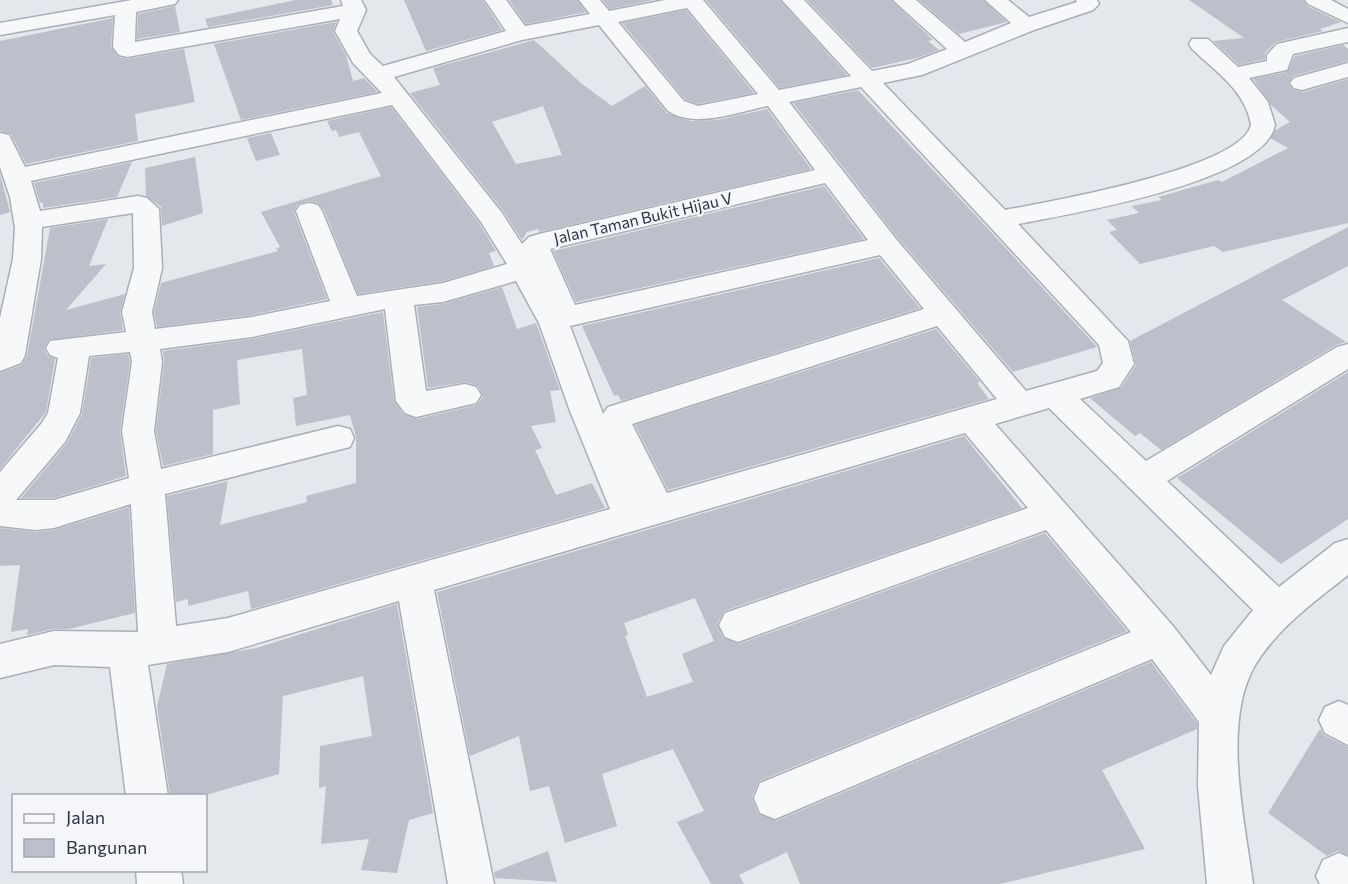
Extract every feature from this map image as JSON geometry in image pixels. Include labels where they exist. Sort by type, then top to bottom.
[{"type":"street","points":[[0,29],[133,4],[168,0]]},
{"type":"street","points":[[495,0],[519,34]]},
{"type":"street","points":[[589,0],[676,106],[684,111],[708,112],[914,70],[1026,25],[1086,6],[1089,4],[1086,0]]},
{"type":"street","points":[[0,662],[54,648],[142,649],[228,635],[1108,379],[1119,364],[1113,342],[792,0]]},
{"type":"street","points":[[903,0],[963,51]]},
{"type":"street","points":[[995,0],[1026,25]]},
{"type":"street","points":[[1315,0],[1348,16]]},
{"type":"street","points":[[379,74],[519,34],[692,1],[774,100],[886,245],[945,313],[1020,406]]},
{"type":"street","points":[[133,4],[124,47],[127,50],[286,24],[353,5]]},
{"type":"street","points":[[353,5],[346,31],[361,58],[379,74],[493,219],[554,323],[586,411],[645,515]]},
{"type":"street","points":[[1231,75],[1279,65],[1278,55],[1285,49],[1348,35]]},
{"type":"street","points":[[998,219],[1127,194],[1180,180],[1248,147],[1258,137],[1263,126],[1259,108],[1252,93],[1200,44]]},
{"type":"street","points":[[1302,83],[1348,70]]},
{"type":"street","points":[[18,176],[396,97]]},
{"type":"street","points":[[0,140],[18,176],[28,221],[27,258],[10,288],[12,323],[10,355],[0,360]]},
{"type":"street","name":"Jalan Taman Bukit Hijau V","points":[[831,174],[538,243],[535,246],[564,313],[570,316],[886,245]]},
{"type":"street","points":[[28,221],[138,204],[146,209],[148,268],[136,312],[147,362],[138,431],[147,487],[142,649],[147,794]]},
{"type":"street","points":[[309,211],[347,307]]},
{"type":"street","points":[[0,495],[53,433],[64,413],[68,347],[252,327],[398,297],[460,288],[524,269]]},
{"type":"street","points":[[398,297],[412,401],[416,405],[465,395]]},
{"type":"street","points":[[645,515],[616,424],[619,415],[945,313]]},
{"type":"street","points":[[1142,480],[1348,355]]},
{"type":"street","points":[[1054,393],[1279,611]]},
{"type":"street","points":[[973,420],[1158,638],[1218,715]]},
{"type":"street","points":[[0,512],[35,516],[54,514],[201,470],[338,438]]},
{"type":"street","points":[[738,625],[1054,513]]},
{"type":"street","points":[[1230,884],[1220,784],[1218,715],[1234,663],[1256,633],[1279,611],[1348,554]]},
{"type":"street","points":[[414,581],[471,884]]},
{"type":"street","points":[[775,798],[1158,638]]},
{"type":"building","points":[[296,0],[331,0],[333,5],[208,27],[205,19]]},
{"type":"building","points":[[404,0],[483,0],[502,30],[426,51]]},
{"type":"building","points":[[509,0],[577,0],[586,12],[526,24]]},
{"type":"building","points":[[603,0],[653,0],[610,9]]},
{"type":"building","points":[[706,0],[780,0],[847,75],[780,88]]},
{"type":"building","points":[[807,0],[891,0],[933,40],[928,41],[939,50],[917,58],[872,68]]},
{"type":"building","points":[[919,0],[983,0],[1007,22],[959,34]]},
{"type":"building","points":[[1189,0],[1303,0],[1307,6],[1341,22],[1320,29],[1323,31],[1276,42],[1265,53],[1265,59],[1239,65],[1213,41],[1244,38]]},
{"type":"building","points":[[175,6],[180,32],[137,39],[138,14]]},
{"type":"building","points":[[686,10],[754,93],[698,104],[685,99],[622,23]]},
{"type":"building","points":[[113,18],[111,47],[118,57],[127,59],[184,49],[195,102],[135,114],[138,141],[26,164],[11,134],[0,131],[0,41]]},
{"type":"building","points":[[336,22],[333,32],[346,55],[353,81],[364,78],[378,92],[241,120],[214,44]]},
{"type":"building","points":[[534,40],[582,84],[612,106],[645,86],[667,113],[691,121],[717,120],[767,109],[811,169],[539,232],[538,229],[527,232],[522,240],[504,212],[410,93],[440,85],[433,68]],"holes":[[[543,106],[562,155],[516,164],[492,122]]]},
{"type":"building","points":[[1343,45],[1348,49],[1348,61],[1293,76],[1288,83],[1293,90],[1303,92],[1348,79],[1348,223],[1223,252],[1214,246],[1140,264],[1109,232],[1117,230],[1107,220],[1139,213],[1132,206],[1162,200],[1158,197],[1218,180],[1222,182],[1288,148],[1270,138],[1274,131],[1290,122],[1272,106],[1253,79],[1287,72],[1295,56]]},
{"type":"building","points":[[858,90],[1097,347],[1013,372],[898,238],[793,103]]},
{"type":"building","points":[[391,107],[479,223],[496,251],[489,253],[494,266],[443,281],[358,294],[324,210],[318,203],[309,201],[298,204],[294,212],[327,299],[252,315],[157,327],[154,312],[161,283],[278,251],[276,248],[280,247],[261,212],[381,176],[359,132],[339,137],[336,130],[332,131],[327,121]]},
{"type":"building","points":[[271,133],[280,155],[256,161],[247,138]]},
{"type":"building","points":[[195,157],[203,213],[162,226],[161,207],[146,196],[145,168]]},
{"type":"building","points":[[132,162],[117,197],[43,208],[43,202],[40,203],[34,183]]},
{"type":"building","points":[[0,174],[10,212],[0,215]]},
{"type":"building","points":[[824,186],[864,239],[576,302],[553,251]]},
{"type":"building","points":[[108,219],[89,266],[106,264],[66,310],[125,294],[120,312],[123,330],[48,340],[44,349],[48,356],[55,359],[46,412],[0,469],[0,373],[22,365],[27,356],[50,228]]},
{"type":"building","points":[[1348,227],[1348,266],[1282,300],[1346,342],[1336,345],[1161,450],[1140,433],[1135,436],[1090,398],[1121,388],[1136,365],[1130,341]]},
{"type":"building","points":[[879,258],[920,308],[621,401],[618,395],[614,396],[582,326]]},
{"type":"building","points":[[502,287],[517,329],[536,323],[560,390],[550,391],[556,422],[531,426],[542,448],[535,450],[556,495],[592,483],[605,508],[251,609],[248,591],[188,606],[188,599],[176,602],[167,496],[228,481],[220,525],[307,502],[306,496],[356,483],[356,437],[350,415],[296,426],[293,398],[307,395],[302,349],[237,360],[240,404],[213,410],[213,454],[163,466],[156,431],[164,362],[163,351],[252,339],[383,312],[394,401],[403,414],[417,419],[477,405],[483,396],[478,386],[466,382],[428,388],[417,307],[443,304]]},
{"type":"building","points":[[936,329],[980,382],[977,383],[989,399],[668,490],[635,425]]},
{"type":"building","points":[[128,354],[130,362],[120,431],[126,476],[54,498],[21,498],[67,443],[82,414],[91,358]]},
{"type":"building","points":[[1348,372],[1348,519],[1281,564],[1177,478]]},
{"type":"building","points":[[964,436],[1022,508],[724,611],[717,624],[723,638],[739,644],[1045,533],[1127,631],[759,781],[752,797],[758,814],[776,821],[1151,662],[1197,723],[1197,729],[1102,770],[1145,849],[1000,884],[800,884],[787,852],[739,875],[744,884],[711,884],[677,822],[704,811],[673,749],[602,774],[617,826],[565,843],[549,786],[530,791],[519,736],[470,756],[437,592]],"holes":[[[695,598],[714,641],[682,654],[693,682],[647,697],[625,636],[628,635],[624,623]]]},
{"type":"building","points":[[129,507],[135,613],[69,629],[53,629],[27,635],[28,629],[11,632],[20,565],[0,566],[0,528],[35,532],[54,530]]},
{"type":"building","points":[[397,604],[433,813],[409,820],[397,873],[361,870],[369,839],[321,844],[326,786],[319,788],[320,746],[372,736],[363,676],[283,696],[279,774],[207,795],[170,794],[157,707],[167,664],[256,648]]},
{"type":"building","points":[[1320,729],[1324,735],[1348,747],[1348,855],[1338,851],[1327,856],[1268,813]]},
{"type":"building","points":[[548,851],[557,882],[495,878],[494,872]]}]
